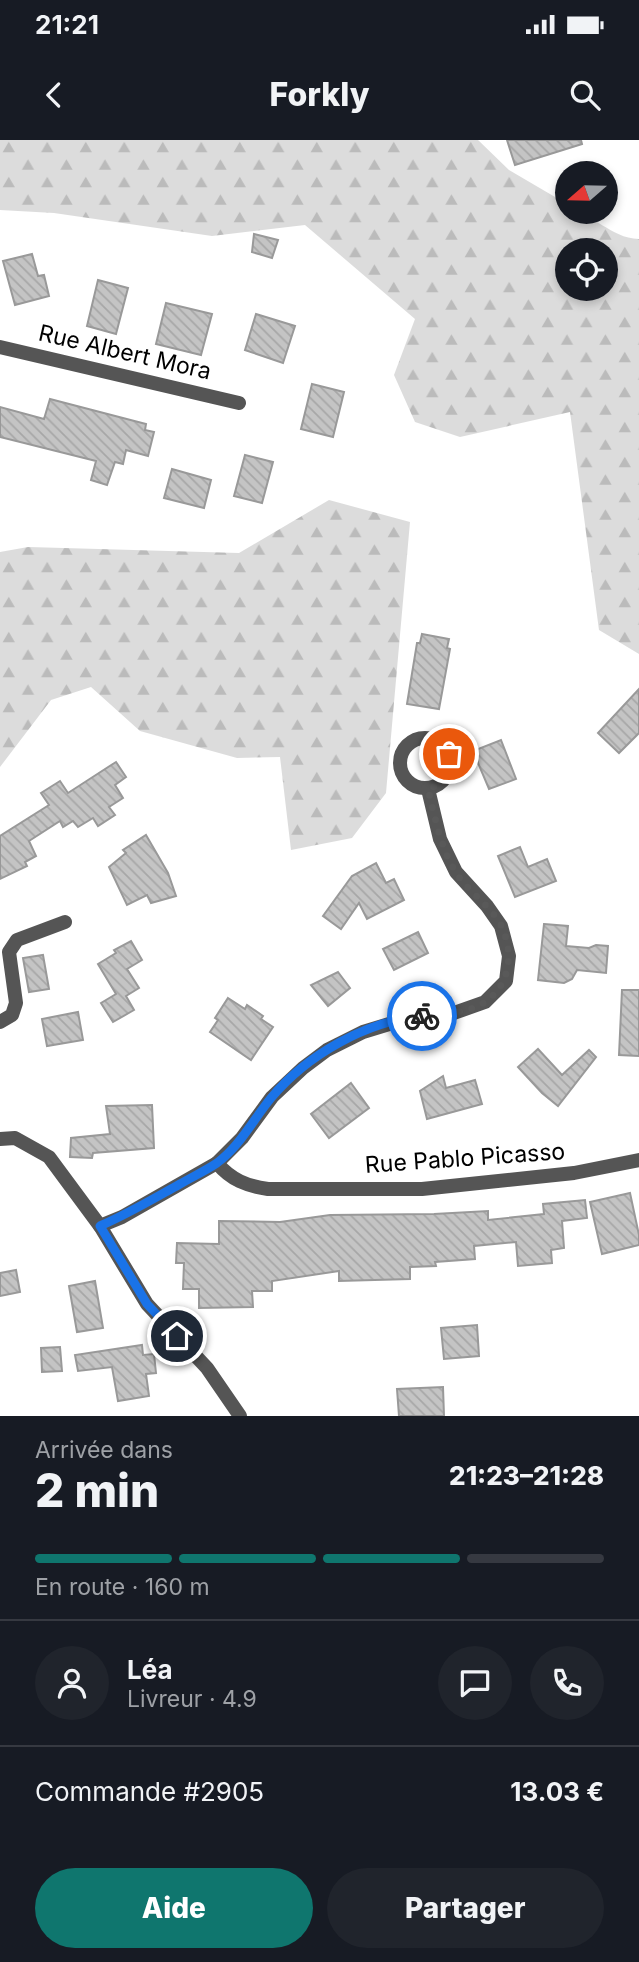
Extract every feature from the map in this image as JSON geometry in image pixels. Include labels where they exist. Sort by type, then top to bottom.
[{"type":"street","name":"Rue Albert Mora","points":[[0,347],[239,402]]},
{"type":"street","points":[[100,1226],[122,1217],[218,1163],[242,1138],[272,1097],[327,1050],[363,1032],[412,1017],[451,1014],[485,1002],[506,981],[509,956],[501,926],[456,872],[440,839],[428,789]]},
{"type":"street","points":[[0,1022],[12,1016],[16,1003],[9,951],[17,940],[65,922]]},
{"type":"street","points":[[0,1139],[15,1138],[49,1157],[100,1226],[147,1304],[207,1368],[240,1416]]},
{"type":"street","name":"Rue Pablo Picasso","points":[[218,1163],[226,1173],[246,1186],[268,1189],[422,1189],[574,1173],[639,1160]]},
{"type":"green space","points":[[0,140],[478,140],[509,170],[555,197],[555,224],[601,224],[628,238],[639,239],[639,654],[599,630],[570,412],[460,437],[415,422],[394,375],[415,319],[305,225],[212,236],[54,213],[0,210]]},
{"type":"green space","points":[[329,500],[410,522],[386,793],[352,838],[291,850],[280,757],[237,758],[140,731],[91,687],[51,700],[0,767],[0,552],[28,547],[239,553]]},
{"type":"building","points":[[507,140],[581,140],[582,144],[515,165]]},
{"type":"building","points":[[254,234],[278,240],[272,258],[252,252]]},
{"type":"building","points":[[32,254],[38,276],[44,275],[49,296],[15,305],[3,261]]},
{"type":"building","points":[[98,280],[128,288],[116,334],[87,326]]},
{"type":"building","points":[[166,303],[212,314],[201,355],[156,344]]},
{"type":"building","points":[[256,314],[295,326],[283,363],[245,350]]},
{"type":"building","points":[[312,384],[344,392],[333,437],[301,429]]},
{"type":"building","points":[[50,399],[146,424],[145,430],[154,432],[148,456],[126,450],[123,464],[115,462],[107,485],[91,480],[96,461],[0,437],[0,407],[44,419]]},
{"type":"building","points":[[245,455],[273,462],[262,503],[234,496]]},
{"type":"building","points":[[172,469],[211,480],[204,508],[164,498]]},
{"type":"building","points":[[422,634],[449,639],[447,648],[450,649],[439,709],[407,704],[417,643],[420,643]]},
{"type":"building","points":[[639,689],[639,733],[619,753],[598,733]]},
{"type":"building","points":[[501,740],[516,779],[489,789],[473,751]]},
{"type":"building","points":[[116,762],[126,777],[115,785],[123,798],[109,807],[115,815],[98,826],[93,818],[78,827],[73,821],[63,827],[60,821],[29,841],[36,856],[25,862],[27,866],[0,879],[0,836],[49,805],[41,793],[60,781],[68,793]]},
{"type":"building","points":[[146,835],[168,873],[176,896],[151,903],[147,895],[127,905],[109,867],[126,853],[123,850]]},
{"type":"building","points":[[520,847],[528,867],[547,859],[556,881],[515,897],[498,856]]},
{"type":"building","points":[[376,863],[386,883],[394,879],[404,900],[367,919],[359,903],[341,929],[323,916],[352,876]]},
{"type":"building","points":[[544,924],[568,926],[566,946],[608,946],[606,973],[577,970],[572,979],[564,983],[538,980]]},
{"type":"building","points":[[418,932],[428,953],[394,970],[383,949]]},
{"type":"building","points":[[131,941],[142,960],[127,969],[139,988],[126,996],[134,1010],[113,1022],[101,1003],[116,994],[98,964],[116,953],[114,950]]},
{"type":"building","points":[[43,955],[49,989],[29,992],[23,958]]},
{"type":"building","points":[[338,972],[350,988],[328,1006],[311,985]]},
{"type":"building","points":[[622,990],[639,990],[639,1056],[619,1055]]},
{"type":"building","points":[[228,998],[245,1009],[247,1005],[273,1027],[251,1060],[210,1032],[218,1020],[215,1018]]},
{"type":"building","points":[[78,1012],[83,1040],[47,1046],[42,1019]]},
{"type":"building","points":[[538,1049],[562,1075],[589,1050],[596,1057],[558,1106],[518,1067]]},
{"type":"building","points":[[443,1076],[446,1088],[475,1080],[482,1104],[427,1119],[420,1091]]},
{"type":"building","points":[[351,1083],[369,1108],[329,1138],[311,1114]]},
{"type":"building","points":[[152,1105],[154,1148],[93,1153],[92,1158],[70,1157],[71,1138],[110,1134],[106,1106]]},
{"type":"building","points":[[630,1193],[639,1245],[602,1254],[590,1202]]},
{"type":"building","points":[[585,1200],[587,1218],[562,1221],[564,1248],[551,1250],[552,1263],[518,1266],[516,1242],[474,1246],[475,1259],[435,1262],[436,1266],[410,1267],[410,1279],[339,1281],[339,1271],[272,1281],[272,1291],[252,1291],[253,1307],[199,1308],[199,1289],[183,1289],[184,1263],[176,1263],[177,1243],[219,1244],[219,1221],[280,1222],[330,1215],[488,1211],[488,1220],[544,1214],[543,1204]]},
{"type":"building","points":[[16,1270],[20,1292],[0,1296],[0,1273]]},
{"type":"building","points":[[95,1281],[103,1328],[77,1332],[69,1286]]},
{"type":"building","points":[[477,1325],[479,1356],[444,1359],[441,1328]]},
{"type":"building","points":[[142,1345],[143,1355],[154,1354],[156,1373],[146,1374],[149,1396],[118,1401],[112,1367],[78,1371],[75,1355]]},
{"type":"building","points":[[60,1347],[62,1371],[42,1372],[41,1348]]},
{"type":"building","points":[[443,1387],[444,1416],[399,1416],[397,1389]]},
{"type":"way so far","points":[[422,1016],[451,1014],[485,1002],[506,981],[509,956],[501,926],[456,872],[440,839],[428,789],[439,785],[447,777],[449,754]]},
{"type":"route","points":[[177,1336],[147,1304],[100,1226],[122,1217],[218,1163],[242,1138],[272,1097],[327,1050],[363,1032],[422,1016]]}]
